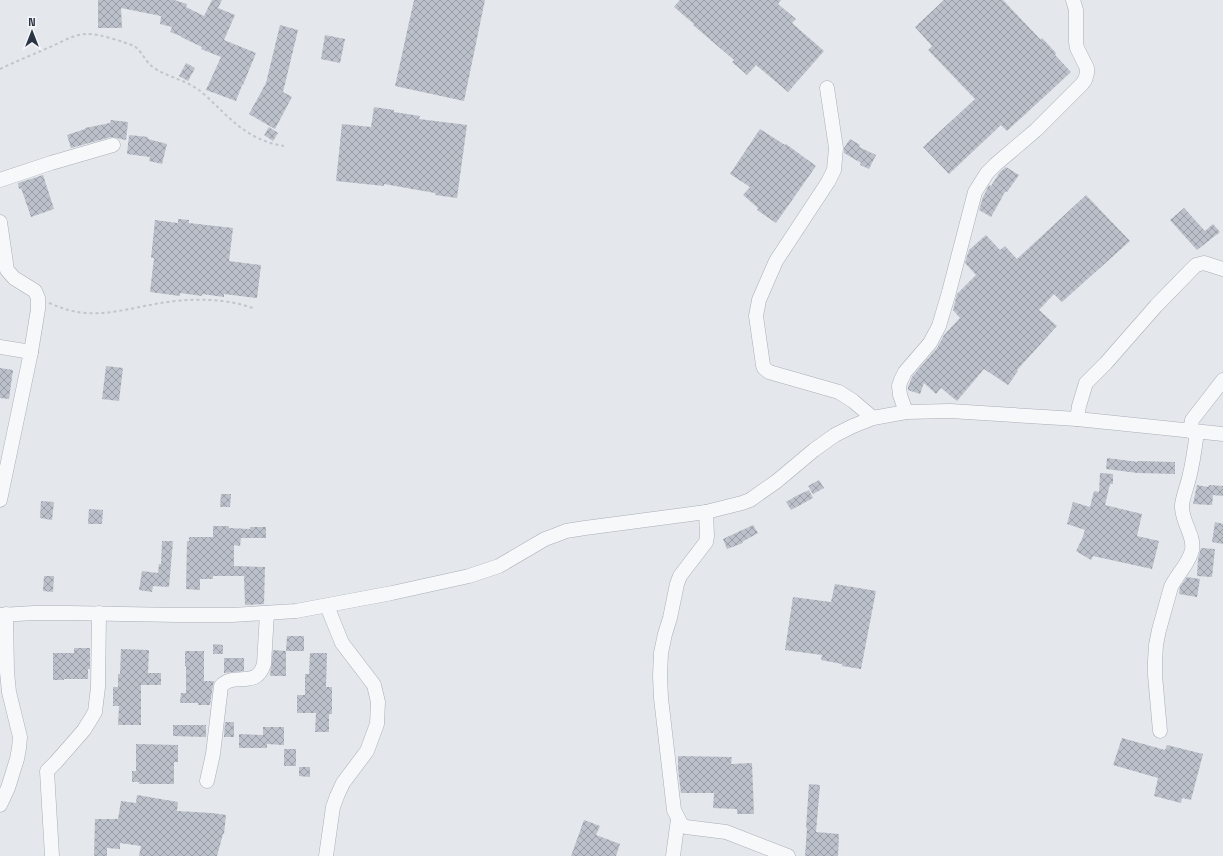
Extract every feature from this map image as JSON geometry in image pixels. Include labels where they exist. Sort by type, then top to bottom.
[{"type":"street","points":[[906,412],[900,395],[899,386],[905,372],[930,343],[939,326],[975,192],[987,173],[1036,130],[1082,84],[1087,76],[1087,68],[1077,48],[1076,10],[1073,0]]},
{"type":"street","points":[[827,88],[836,148],[834,170],[828,182],[776,261],[757,308],[756,316],[758,336],[763,365],[766,370],[839,392],[853,401],[873,418]]},
{"type":"street","points":[[0,180],[113,145]]},
{"type":"street","points":[[0,228],[3,270],[35,291],[38,298],[38,309],[32,352],[3,469],[0,500]]},
{"type":"street","points":[[1077,419],[1079,406],[1086,383],[1180,281],[1196,265],[1204,263],[1223,269]]},
{"type":"street","points":[[0,347],[32,352]]},
{"type":"street","points":[[1160,731],[1155,675],[1156,645],[1171,587],[1186,564],[1192,552],[1193,546],[1193,540],[1184,521],[1182,504],[1190,477],[1194,431],[1192,420],[1223,380]]},
{"type":"street","points":[[0,805],[8,788],[17,759],[20,737],[9,692],[5,622],[34,613],[178,615],[296,611],[443,582],[499,566],[546,539],[566,531],[706,512],[734,506],[750,500],[777,481],[824,442],[853,426],[873,418],[906,412],[950,411],[1077,419],[1223,434]]},
{"type":"street","points":[[706,512],[706,542],[680,576],[670,618],[664,634],[661,653],[661,698],[674,810],[681,824],[686,827],[726,832],[788,856]]},
{"type":"street","points":[[326,856],[333,807],[343,783],[367,750],[377,724],[378,702],[374,685],[342,643],[327,606]]},
{"type":"street","points":[[52,856],[47,771],[84,730],[95,712],[98,687],[99,613]]},
{"type":"street","points":[[207,781],[213,754],[221,686],[232,680],[250,679],[262,672],[264,664],[267,613]]},
{"type":"street","points":[[672,856],[678,819]]},
{"type":"path","points":[[0,69],[78,35],[95,34],[134,47],[152,67],[160,72],[183,80],[195,87],[230,120],[249,134],[263,141],[284,146]]},
{"type":"path","points":[[38,298],[64,309],[85,313],[105,312],[186,300],[226,302],[241,304],[253,308]]},
{"type":"building","points":[[98,0],[174,0],[187,4],[186,7],[204,16],[212,0],[222,0],[218,8],[235,15],[224,40],[256,53],[236,101],[206,90],[221,57],[201,49],[202,47],[170,32],[172,27],[160,24],[161,16],[121,8],[122,28],[98,28]]},
{"type":"building","points":[[414,0],[485,0],[464,101],[395,86]]},
{"type":"building","points":[[680,0],[781,0],[778,4],[796,19],[792,23],[824,51],[788,92],[756,65],[747,75],[732,62],[734,60],[674,7]]},
{"type":"building","points":[[944,0],[1003,0],[1041,40],[1042,38],[1071,72],[1007,131],[1001,125],[949,174],[923,147],[975,99],[928,50],[932,46],[915,27]]},
{"type":"building","points":[[280,25],[298,30],[283,92],[292,97],[275,129],[249,114],[266,83]]},
{"type":"building","points":[[325,35],[345,39],[340,63],[321,59]]},
{"type":"building","points":[[186,63],[195,68],[188,81],[179,76]]},
{"type":"building","points":[[374,107],[420,116],[419,119],[467,125],[457,198],[384,184],[384,186],[336,181],[342,124],[371,127]]},
{"type":"building","points":[[111,120],[128,122],[126,140],[111,137],[71,148],[67,135],[85,128],[110,123]]},
{"type":"building","points":[[269,127],[278,133],[273,141],[264,135]]},
{"type":"building","points":[[760,129],[785,145],[786,144],[816,166],[776,223],[757,210],[758,208],[743,195],[750,187],[730,174]]},
{"type":"building","points":[[129,135],[148,137],[148,139],[167,144],[162,164],[149,161],[150,157],[127,154]]},
{"type":"building","points":[[850,139],[860,145],[859,147],[876,155],[869,169],[860,165],[861,163],[844,153],[844,148]]},
{"type":"building","points":[[1006,167],[1019,175],[1007,192],[1005,192],[991,217],[979,210],[989,185],[991,186],[1000,172]]},
{"type":"building","points":[[43,175],[54,209],[31,217],[21,188],[19,189],[18,183]]},
{"type":"building","points":[[1086,195],[1130,241],[1062,302],[1054,294],[1039,310],[1057,326],[1017,370],[1018,371],[1008,385],[984,369],[957,401],[941,388],[936,394],[924,383],[920,394],[908,390],[912,377],[937,348],[944,335],[960,318],[953,310],[957,294],[976,275],[965,263],[969,250],[986,235],[1000,250],[1005,246],[1017,259]]},
{"type":"building","points":[[1184,208],[1205,231],[1213,224],[1220,232],[1197,250],[1170,220]]},
{"type":"building","points":[[178,219],[189,220],[189,223],[233,228],[229,261],[261,265],[257,298],[224,294],[224,297],[180,293],[180,296],[150,292],[154,258],[151,258],[155,220],[178,223]]},
{"type":"building","points":[[106,366],[123,368],[119,401],[102,399]]},
{"type":"building","points":[[0,368],[13,370],[9,399],[0,398]]},
{"type":"building","points":[[1107,458],[1138,462],[1175,462],[1175,474],[1138,473],[1106,469]]},
{"type":"building","points":[[1100,473],[1113,474],[1113,484],[1110,484],[1105,505],[1142,514],[1137,536],[1159,541],[1152,569],[1093,556],[1091,560],[1076,551],[1085,530],[1067,524],[1073,502],[1090,507],[1094,491],[1099,492]]},
{"type":"building","points":[[819,480],[824,488],[813,494],[808,486]]},
{"type":"building","points":[[1197,485],[1208,487],[1209,485],[1223,486],[1223,496],[1213,495],[1212,505],[1193,504]]},
{"type":"building","points":[[809,490],[813,498],[791,510],[786,502]]},
{"type":"building","points":[[221,494],[231,494],[230,507],[220,507]]},
{"type":"building","points":[[41,501],[54,502],[52,520],[40,518]]},
{"type":"building","points":[[89,509],[103,510],[102,524],[88,524]]},
{"type":"building","points":[[1215,522],[1223,524],[1223,544],[1212,542]]},
{"type":"building","points":[[753,525],[758,533],[742,542],[743,543],[727,549],[723,539]]},
{"type":"building","points":[[213,526],[229,526],[229,528],[250,529],[250,527],[266,527],[266,538],[241,538],[240,546],[234,545],[234,566],[265,567],[264,604],[245,605],[244,576],[213,576],[213,579],[200,579],[200,590],[186,589],[187,541],[189,541],[189,537],[213,537]]},
{"type":"building","points":[[162,541],[173,541],[169,587],[153,586],[152,592],[139,590],[142,571],[158,573],[159,564],[161,564]]},
{"type":"building","points":[[1201,548],[1215,549],[1212,577],[1197,576],[1198,559]]},
{"type":"building","points":[[44,576],[54,576],[53,592],[43,591]]},
{"type":"building","points":[[1187,577],[1200,579],[1197,597],[1179,594],[1180,587]]},
{"type":"building","points":[[835,584],[876,591],[861,669],[842,666],[842,664],[821,660],[822,655],[785,650],[793,597],[831,602]]},
{"type":"building","points":[[287,636],[304,636],[304,651],[286,651]]},
{"type":"building","points":[[213,644],[223,645],[223,654],[213,654]]},
{"type":"building","points":[[74,648],[90,648],[90,669],[88,669],[88,679],[53,680],[53,653],[74,653]]},
{"type":"building","points":[[121,649],[149,650],[148,673],[161,673],[161,685],[141,685],[141,725],[118,725],[119,706],[113,706],[113,687],[118,687]]},
{"type":"building","points":[[273,650],[286,651],[286,676],[270,676]]},
{"type":"building","points":[[185,651],[204,651],[204,681],[214,681],[210,705],[180,703],[181,693],[186,693]]},
{"type":"building","points":[[310,653],[327,653],[326,687],[332,687],[332,714],[329,714],[329,732],[315,732],[316,713],[297,713],[297,695],[305,695],[305,674],[309,674]]},
{"type":"building","points":[[224,658],[244,658],[244,671],[224,673]]},
{"type":"building","points":[[225,722],[234,722],[234,737],[224,737]]},
{"type":"building","points":[[173,725],[206,725],[206,737],[173,736]]},
{"type":"building","points":[[263,727],[284,727],[284,745],[267,744],[267,748],[239,748],[239,734],[263,735]]},
{"type":"building","points":[[1122,738],[1165,750],[1167,745],[1203,754],[1191,800],[1182,798],[1181,803],[1154,796],[1158,778],[1113,765]]},
{"type":"building","points":[[136,744],[178,745],[178,762],[174,762],[174,784],[139,784],[139,782],[132,782],[132,771],[136,771]]},
{"type":"building","points":[[284,749],[296,749],[296,766],[284,766]]},
{"type":"building","points":[[678,756],[732,757],[731,764],[752,763],[754,814],[737,814],[737,809],[713,808],[714,793],[681,793]]},
{"type":"building","points":[[299,767],[310,767],[310,777],[299,776]]},
{"type":"building","points":[[809,784],[820,785],[816,832],[839,834],[838,856],[805,856]]},
{"type":"building","points":[[137,795],[178,802],[177,811],[226,815],[224,834],[217,856],[139,856],[141,846],[120,843],[120,849],[107,848],[107,856],[94,856],[95,819],[118,819],[121,801],[136,803]]},
{"type":"building","points":[[584,820],[600,826],[596,835],[620,844],[616,856],[571,856]]}]
